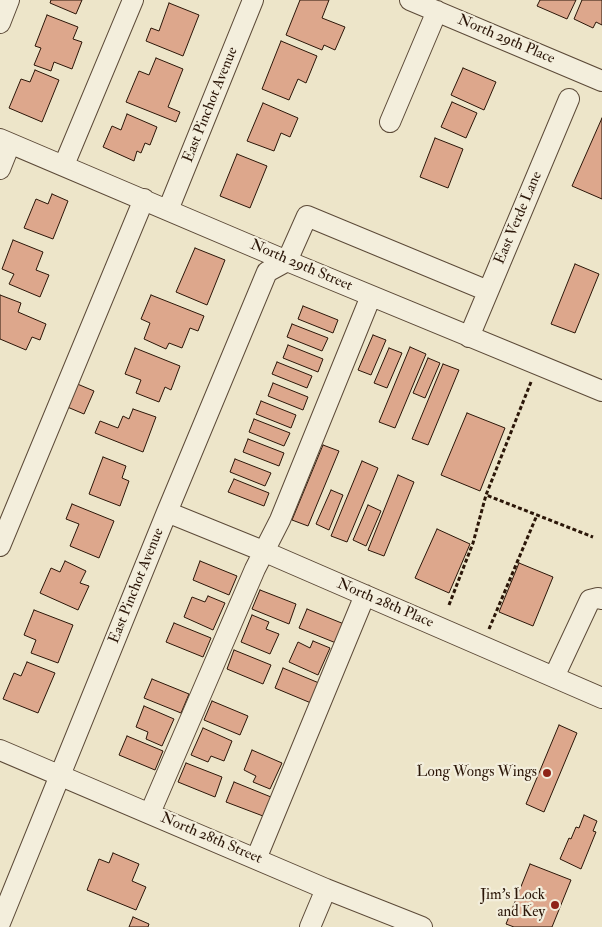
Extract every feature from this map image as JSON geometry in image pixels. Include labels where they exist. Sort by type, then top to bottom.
[{"type":"street","points":[[0,23],[9,0]]},
{"type":"street","points":[[64,165],[133,0]]},
{"type":"street","name":"East Pinchot Avenue","points":[[168,210],[253,0]]},
{"type":"street","name":"North 29th Place","points":[[410,0],[602,81]]},
{"type":"street","points":[[390,122],[437,11]]},
{"type":"street","name":"East Verde Lane","points":[[468,337],[569,99]]},
{"type":"street","points":[[0,169],[5,141]]},
{"type":"street","name":"North 29th Street","points":[[5,141],[468,337],[602,391]]},
{"type":"street","points":[[0,546],[144,199]]},
{"type":"street","points":[[287,261],[307,216],[488,291]]},
{"type":"street","name":"East Pinchot Avenue","points":[[0,923],[267,272],[287,261]]},
{"type":"street","points":[[150,813],[263,551],[280,520],[371,296]]},
{"type":"street","name":"North 28th Place","points":[[167,512],[263,551],[554,677],[601,693]]},
{"type":"street","points":[[256,859],[365,595]]},
{"type":"street","points":[[554,677],[596,600]]},
{"type":"street","name":"North 28th Street","points":[[0,750],[326,889],[422,927]]},
{"type":"street","points":[[310,927],[326,889]]},
{"type":"path","points":[[449,605],[473,543],[486,495],[532,380]]},
{"type":"path","points":[[486,495],[593,537]]},
{"type":"path","points":[[489,630],[537,515]]},
{"type":"building","points":[[51,0],[82,0],[76,14],[50,3]]},
{"type":"building","points":[[300,0],[329,0],[322,18],[345,27],[335,50],[324,45],[322,50],[286,35]]},
{"type":"building","points":[[540,0],[576,0],[567,19],[537,6]]},
{"type":"building","points":[[582,0],[602,0],[602,25],[596,22],[593,28],[574,19]]},
{"type":"building","points":[[169,3],[199,15],[183,56],[146,41],[151,28],[159,31]]},
{"type":"building","points":[[47,15],[78,27],[73,39],[82,42],[72,69],[54,62],[51,71],[34,65],[41,48],[35,46]]},
{"type":"building","points":[[281,41],[317,56],[306,83],[298,79],[289,100],[262,89]]},
{"type":"building","points":[[156,58],[183,69],[168,107],[180,112],[176,122],[126,102],[139,71],[149,75]]},
{"type":"building","points":[[463,68],[496,82],[484,110],[451,95]]},
{"type":"building","points":[[35,70],[59,80],[42,122],[9,108],[21,79],[30,82]]},
{"type":"building","points":[[452,102],[477,113],[466,138],[441,127]]},
{"type":"building","points":[[263,103],[298,118],[290,137],[281,133],[274,151],[247,141]]},
{"type":"building","points":[[127,114],[157,127],[150,145],[145,143],[141,153],[137,151],[134,161],[103,147],[112,126],[121,130]]},
{"type":"building","points":[[602,118],[602,199],[572,186]]},
{"type":"building","points":[[435,138],[463,149],[448,188],[420,177]]},
{"type":"building","points":[[237,154],[267,166],[250,208],[220,196]]},
{"type":"building","points":[[52,194],[68,201],[53,239],[24,228],[36,199],[48,204]]},
{"type":"building","points":[[13,240],[43,252],[36,270],[49,275],[40,297],[9,284],[14,274],[2,269]]},
{"type":"building","points":[[195,248],[225,260],[207,305],[176,292]]},
{"type":"building","points":[[575,264],[599,274],[575,333],[551,324]]},
{"type":"building","points":[[0,295],[21,303],[18,312],[46,324],[40,340],[32,337],[26,350],[0,339]]},
{"type":"building","points":[[151,295],[204,316],[198,331],[190,328],[182,348],[169,343],[166,349],[144,339],[150,323],[141,319]]},
{"type":"building","points":[[303,306],[338,320],[333,333],[298,319]]},
{"type":"building","points":[[292,324],[328,338],[322,351],[287,337]]},
{"type":"building","points":[[373,335],[386,340],[371,375],[358,370]]},
{"type":"building","points":[[288,345],[323,359],[318,372],[283,358]]},
{"type":"building","points":[[410,347],[426,354],[395,428],[379,422]]},
{"type":"building","points":[[135,348],[180,366],[171,390],[165,387],[159,402],[136,393],[141,380],[125,374]]},
{"type":"building","points":[[389,348],[402,353],[387,388],[374,383]]},
{"type":"building","points":[[428,358],[440,363],[425,398],[413,393]]},
{"type":"building","points":[[277,362],[312,376],[307,388],[272,374]]},
{"type":"building","points":[[443,364],[459,370],[428,445],[412,439]]},
{"type":"building","points":[[75,383],[94,391],[84,414],[65,406]]},
{"type":"building","points":[[273,383],[308,397],[303,410],[268,396]]},
{"type":"building","points":[[261,401],[296,415],[291,428],[256,414]]},
{"type":"building","points":[[133,409],[156,417],[143,452],[95,433],[100,421],[118,428],[123,416],[129,419]]},
{"type":"building","points":[[467,413],[505,428],[480,491],[441,475]]},
{"type":"building","points":[[254,419],[290,433],[284,446],[249,432]]},
{"type":"building","points":[[248,439],[284,453],[279,466],[243,452]]},
{"type":"building","points":[[323,445],[339,451],[308,526],[292,520]]},
{"type":"building","points":[[103,457],[126,466],[122,478],[129,481],[120,506],[89,494]]},
{"type":"building","points":[[235,459],[271,473],[265,486],[230,472]]},
{"type":"building","points":[[362,461],[378,468],[347,542],[331,536]]},
{"type":"building","points":[[398,475],[414,482],[384,556],[368,550]]},
{"type":"building","points":[[234,479],[269,493],[264,506],[228,492]]},
{"type":"building","points":[[331,490],[343,495],[329,530],[316,524]]},
{"type":"building","points":[[72,504],[114,521],[99,558],[70,546],[79,524],[66,519]]},
{"type":"building","points":[[368,505],[381,511],[366,546],[353,540]]},
{"type":"building","points":[[437,529],[470,544],[449,593],[415,578]]},
{"type":"building","points":[[65,561],[86,571],[80,583],[89,586],[78,610],[40,593],[51,568],[60,572]]},
{"type":"building","points":[[200,561],[237,576],[229,595],[193,580]]},
{"type":"building","points":[[519,563],[553,577],[533,626],[499,612]]},
{"type":"building","points":[[260,590],[296,604],[289,624],[252,609]]},
{"type":"building","points":[[208,596],[225,603],[213,630],[184,617],[192,597],[205,602]]},
{"type":"building","points":[[307,609],[344,624],[336,643],[299,628]]},
{"type":"building","points":[[34,610],[73,625],[58,663],[31,653],[36,640],[24,635]]},
{"type":"building","points":[[252,615],[269,622],[266,629],[279,634],[270,654],[241,642]]},
{"type":"building","points":[[174,623],[211,638],[203,657],[166,642]]},
{"type":"building","points":[[313,641],[330,648],[318,675],[289,662],[298,642],[310,648]]},
{"type":"building","points":[[234,650],[271,665],[263,684],[227,669]]},
{"type":"building","points":[[27,662],[55,673],[38,713],[3,699],[14,673],[21,676]]},
{"type":"building","points":[[283,668],[319,683],[311,703],[275,688]]},
{"type":"building","points":[[152,679],[189,694],[181,713],[144,698]]},
{"type":"building","points":[[212,701],[248,716],[240,735],[204,720]]},
{"type":"building","points":[[144,706],[174,719],[162,746],[146,739],[148,732],[136,727]]},
{"type":"building","points":[[559,725],[577,733],[544,812],[526,804]]},
{"type":"building","points":[[203,728],[232,741],[224,761],[211,756],[208,762],[191,755]]},
{"type":"building","points":[[127,736],[163,751],[155,770],[119,755]]},
{"type":"building","points":[[252,750],[282,763],[270,789],[253,782],[256,776],[244,770]]},
{"type":"building","points":[[186,763],[222,777],[215,797],[178,782]]},
{"type":"building","points":[[234,782],[271,797],[263,816],[226,802]]},
{"type":"building","points":[[584,815],[597,821],[593,831],[596,832],[581,869],[560,859],[569,838],[571,839],[576,827],[579,828]]},
{"type":"building","points":[[113,853],[139,864],[132,881],[146,887],[136,910],[87,890],[99,859],[109,863]]},
{"type":"building","points":[[530,864],[571,880],[552,927],[514,927],[506,924]]},
{"type":"building","points":[[133,917],[149,924],[148,927],[129,927]]},
{"type":"place","name":"Long Wongs Wings","points":[[547,773]]},
{"type":"place","name":"Jim's Lock and Key","points":[[555,905]]}]
